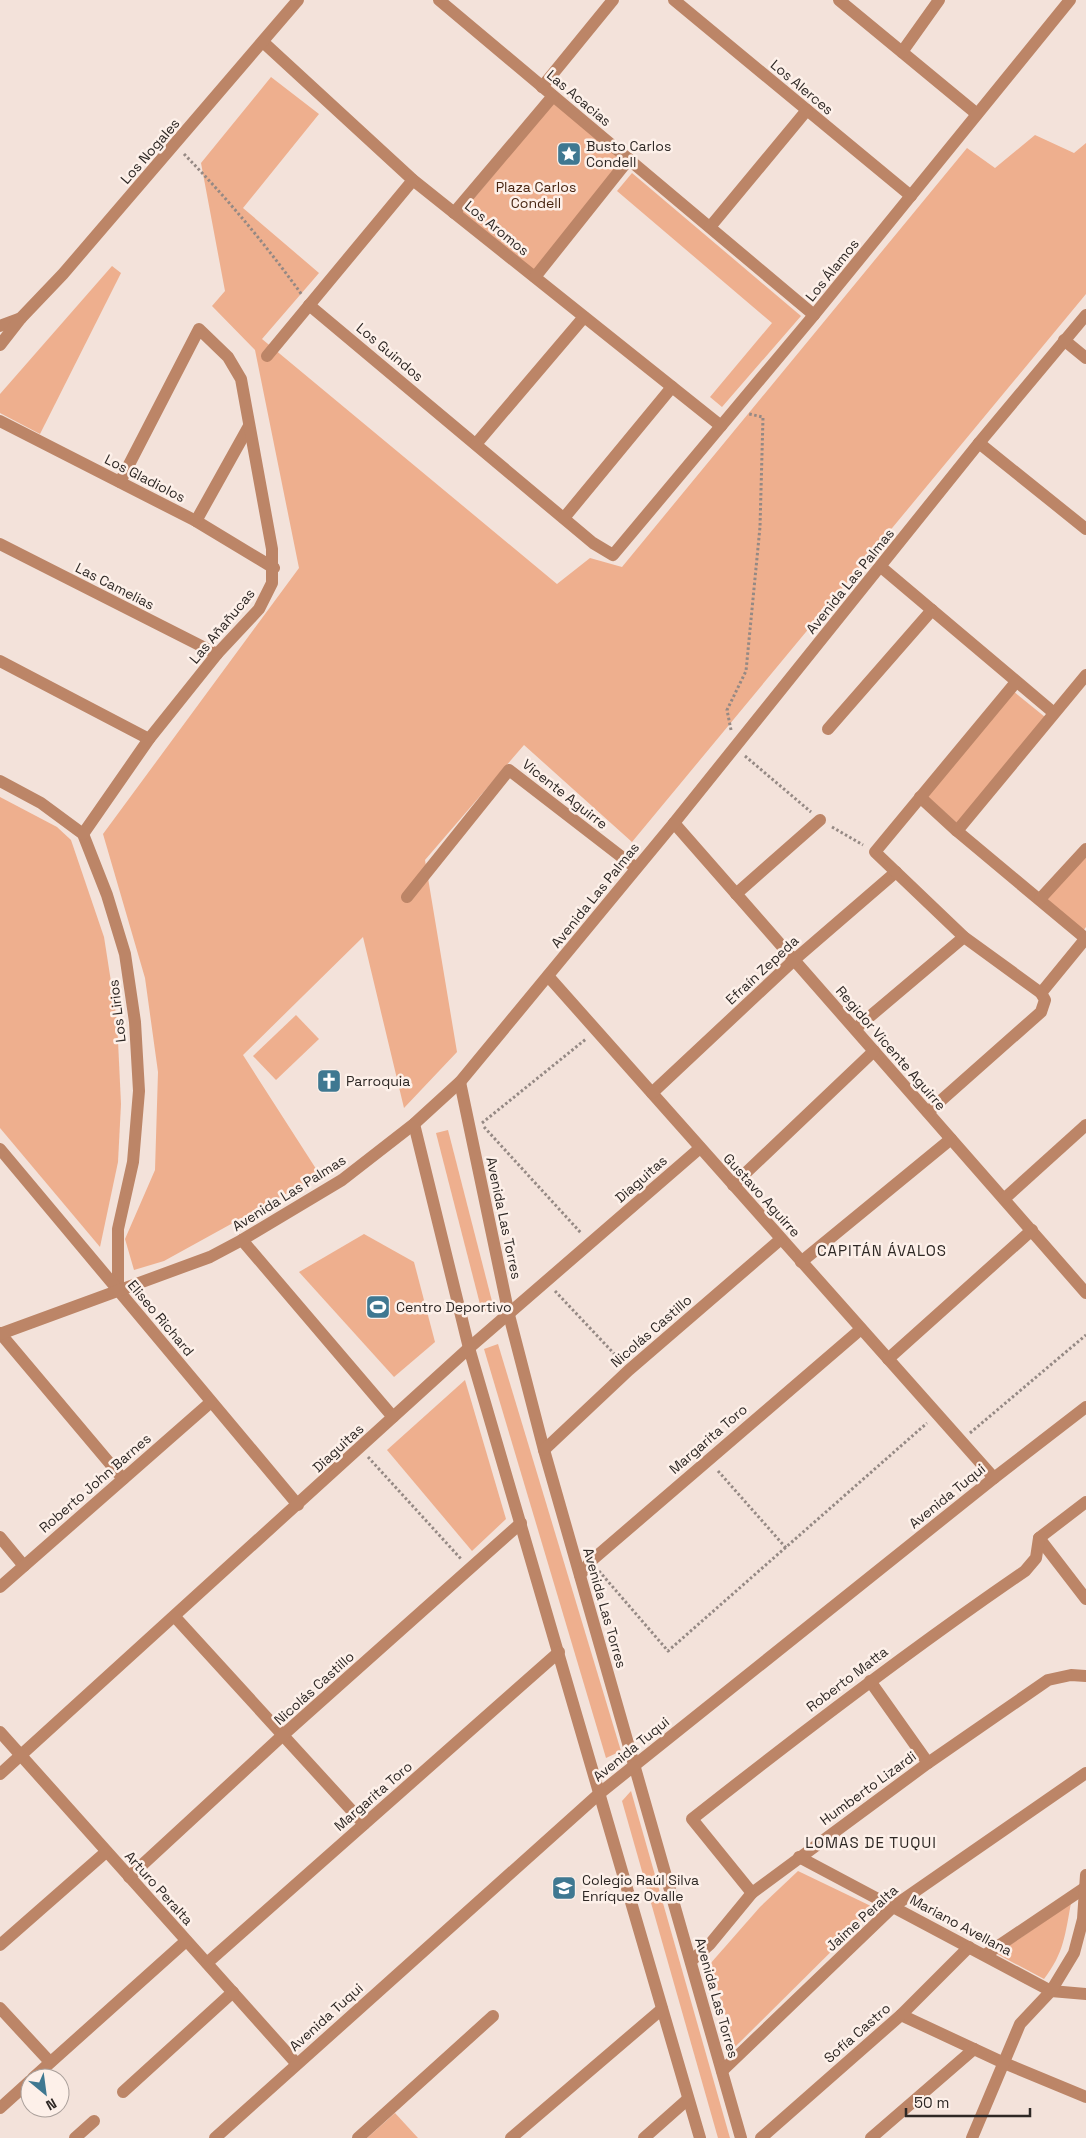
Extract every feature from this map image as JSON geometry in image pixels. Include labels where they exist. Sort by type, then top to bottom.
[{"type":"street","name":"Los Nogales","points":[[0,345],[21,318],[63,274],[298,0]]},
{"type":"street","name":"Las Acacias","points":[[440,0],[814,316]]},
{"type":"street","points":[[542,87],[613,0]]},
{"type":"street","name":"Los Alerces","points":[[674,0],[911,196]]},
{"type":"street","points":[[838,0],[977,114]]},
{"type":"street","points":[[902,52],[939,0]]},
{"type":"street","name":"Los Álamos","points":[[613,555],[814,316],[1070,0]]},
{"type":"street","name":"Los Aromos","points":[[263,42],[413,180],[721,426]]},
{"type":"street","points":[[454,212],[553,96]]},
{"type":"street","points":[[710,228],[807,110]]},
{"type":"street","points":[[535,277],[628,159]]},
{"type":"street","points":[[267,356],[413,180]]},
{"type":"street","name":"Los Guindos","points":[[309,304],[593,543],[613,555]]},
{"type":"street","name":"Avenida Las Palmas","points":[[0,1334],[210,1257],[242,1240],[342,1180],[414,1124],[460,1082],[674,823],[734,746],[881,567],[979,442],[1086,315]]},
{"type":"street","points":[[476,444],[584,317]]},
{"type":"street","name":"Los Nogales","points":[[0,326],[21,318]]},
{"type":"street","name":"Las Añañucas","points":[[83,834],[149,739],[217,654],[259,609],[272,584],[274,568],[241,379],[228,357],[200,329],[120,482]]},
{"type":"street","points":[[1064,340],[1086,358]]},
{"type":"street","points":[[564,518],[672,387]]},
{"type":"street","name":"Los Gladiolos","points":[[0,421],[196,521],[274,568]]},
{"type":"street","points":[[196,521],[249,426]]},
{"type":"street","points":[[979,442],[1086,529]]},
{"type":"street","name":"Las Camelias","points":[[0,544],[217,654]]},
{"type":"street","points":[[881,567],[1054,713]]},
{"type":"street","points":[[828,729],[932,610]]},
{"type":"street","points":[[0,660],[149,739]]},
{"type":"street","points":[[957,831],[1086,675]]},
{"type":"street","points":[[1016,682],[875,852],[964,937],[1043,997]]},
{"type":"street","name":"Vicente Aguirre","points":[[407,897],[509,770],[636,868]]},
{"type":"street","points":[[0,781],[41,803],[83,834]]},
{"type":"street","points":[[920,797],[957,831],[1086,938],[1043,997],[1041,1012],[928,1112]]},
{"type":"street","points":[[736,894],[820,820]]},
{"type":"street","name":"Regidor Vicente Aguirre","points":[[674,823],[1086,1292]]},
{"type":"street","name":"Los Lirios","points":[[83,834],[107,895],[125,954],[135,1022],[139,1091],[133,1162],[118,1229],[118,1290]]},
{"type":"street","points":[[1040,899],[1086,849]]},
{"type":"street","name":"Efraín Zepeda","points":[[652,1093],[794,960],[896,872]]},
{"type":"street","points":[[855,1029],[964,937]]},
{"type":"street","name":"Gustavo Aguirre","points":[[548,976],[960,1442],[994,1478]]},
{"type":"street","points":[[733,1184],[874,1051]]},
{"type":"street","name":"Avenida Las Torres","points":[[460,1082],[509,1314],[544,1450],[742,2138]]},
{"type":"street","points":[[414,1124],[470,1348],[700,2138]]},
{"type":"street","points":[[1004,1199],[1086,1125]]},
{"type":"street","points":[[801,1262],[951,1139]]},
{"type":"street","name":"Diaguitas","points":[[0,1774],[470,1348],[700,1148]]},
{"type":"street","name":"Eliseo Richard","points":[[0,1149],[298,1505]]},
{"type":"street","points":[[888,1359],[1032,1230]]},
{"type":"street","name":"Nicolás Castillo","points":[[544,1450],[628,1370],[781,1239]]},
{"type":"street","points":[[242,1240],[393,1417]]},
{"type":"street","name":"Margarita Toro","points":[[580,1575],[591,1561],[708,1458],[861,1329]]},
{"type":"street","points":[[0,1334],[123,1479]]},
{"type":"street","name":"Roberto John Barnes","points":[[0,1587],[211,1402]]},
{"type":"street","name":"Avenida Tuqui","points":[[215,2138],[296,2063],[600,1793],[994,1478],[1086,1407]]},
{"type":"street","points":[[1086,1502],[1039,1538],[1086,1598]]},
{"type":"street","name":"Nicolás Castillo","points":[[129,1877],[283,1735],[521,1523]]},
{"type":"street","points":[[0,1537],[24,1566]]},
{"type":"street","name":"Roberto Matta","points":[[752,1893],[692,1819],[870,1681],[931,1636],[1026,1571],[1036,1558],[1039,1538]]},
{"type":"street","points":[[175,1617],[364,1824]]},
{"type":"street","name":"Margarita Toro","points":[[206,1963],[559,1652]]},
{"type":"street","name":"Humberto Lizardi","points":[[690,1961],[710,1944],[752,1893],[928,1763],[1048,1680],[1071,1675],[1086,1676]]},
{"type":"street","points":[[870,1681],[928,1763]]},
{"type":"street","name":"Arturo Peralta","points":[[0,1732],[296,2063]]},
{"type":"street","name":"Jaime Peralta","points":[[722,2071],[894,1906],[1086,1772]]},
{"type":"street","points":[[0,1945],[106,1852]]},
{"type":"street","name":"Mariano Avellana","points":[[799,1857],[1051,1991],[1086,1994]]},
{"type":"street","points":[[972,2138],[1020,2024],[1051,1991],[1074,1953],[1085,1919],[1086,1875]]},
{"type":"street","points":[[985,1955],[1086,1887]]},
{"type":"street","points":[[44,2068],[186,1941]]},
{"type":"street","name":"Sofía Castro","points":[[761,2138],[901,2015],[969,1947]]},
{"type":"street","points":[[124,2092],[233,1992]]},
{"type":"street","points":[[0,2008],[50,2062]]},
{"type":"street","points":[[511,2138],[662,2009]]},
{"type":"street","points":[[901,2015],[1004,2064],[1086,2097]]},
{"type":"street","points":[[358,2138],[493,2016]]},
{"type":"street","points":[[871,2138],[974,2049]]},
{"type":"street","points":[[0,2108],[20,2090]]},
{"type":"street","points":[[644,2138],[688,2100]]},
{"type":"street","points":[[75,2138],[94,2121]]},
{"type":"path","points":[[175,144],[221,193],[282,266],[309,304]]},
{"type":"path","points":[[734,411],[763,417],[760,527],[746,671],[727,710],[734,746],[820,820],[875,852]]},
{"type":"path","points":[[591,1243],[481,1124],[597,1031]]},
{"type":"path","points":[[546,1282],[628,1370]]},
{"type":"path","points":[[960,1442],[1086,1335]]},
{"type":"path","points":[[591,1561],[668,1651],[787,1549],[937,1415]]},
{"type":"path","points":[[360,1448],[470,1569]]},
{"type":"path","points":[[708,1458],[787,1549]]},
{"type":"green space","points":[[271,77],[319,114],[243,208],[319,273],[262,339],[557,584],[590,558],[622,567],[967,148],[995,168],[1035,135],[1074,153],[1086,143],[1086,294],[632,842],[524,745],[425,860],[457,1052],[404,1108],[363,937],[243,1055],[320,1175],[164,1261],[134,1270],[125,1239],[155,1170],[158,1072],[145,978],[103,834],[299,568],[255,350],[212,306],[225,291],[201,163]]},
{"type":"green space","name":"Plaza Carlos Condell","points":[[555,100],[623,159],[533,271],[462,213]]},
{"type":"green space","points":[[632,173],[801,316],[722,407],[710,397],[772,323],[617,191]]},
{"type":"green space","points":[[112,266],[121,273],[40,434],[0,413],[0,394]]},
{"type":"green space","points":[[1013,691],[1045,717],[958,824],[927,796]]},
{"type":"green space","points":[[0,797],[57,827],[71,840],[104,937],[117,1020],[121,1104],[118,1162],[100,1247],[0,1128]]},
{"type":"green space","points":[[1086,854],[1086,927],[1083,931],[1045,900]]},
{"type":"green space","points":[[296,1015],[319,1039],[276,1080],[253,1056]]},
{"type":"green space","points":[[448,1130],[494,1309],[482,1312],[436,1133]]},
{"type":"green space","name":"Centro Deportivo","points":[[364,1234],[414,1262],[435,1342],[394,1377],[299,1272]]},
{"type":"green space","points":[[498,1344],[621,1751],[606,1758],[484,1349]]},
{"type":"green space","points":[[465,1380],[506,1519],[472,1551],[387,1450]]},
{"type":"green space","points":[[631,1791],[730,2138],[718,2138],[622,1801]]},
{"type":"green space","points":[[798,1871],[875,1908],[735,2047],[710,1964],[760,1907]]},
{"type":"green space","points":[[1071,1903],[1060,1952],[1044,1979],[997,1954]]},
{"type":"green space","points":[[395,2113],[418,2138],[367,2138]]},
{"type":"place","name":"Busto Carlos Condell","points":[[569,154]]},
{"type":"place","name":"Parroquia","points":[[329,1081]]},
{"type":"place","name":"Centro Deportivo","points":[[378,1307]]},
{"type":"place","name":"Colegio Raúl Silva Enríquez Ovalle","points":[[564,1888]]},
{"type":"district","name":"CAPITÁN ÁVALOS","points":[[882,1251]]},
{"type":"district","name":"LOMAS DE TUQUI","points":[[871,1843]]}]
